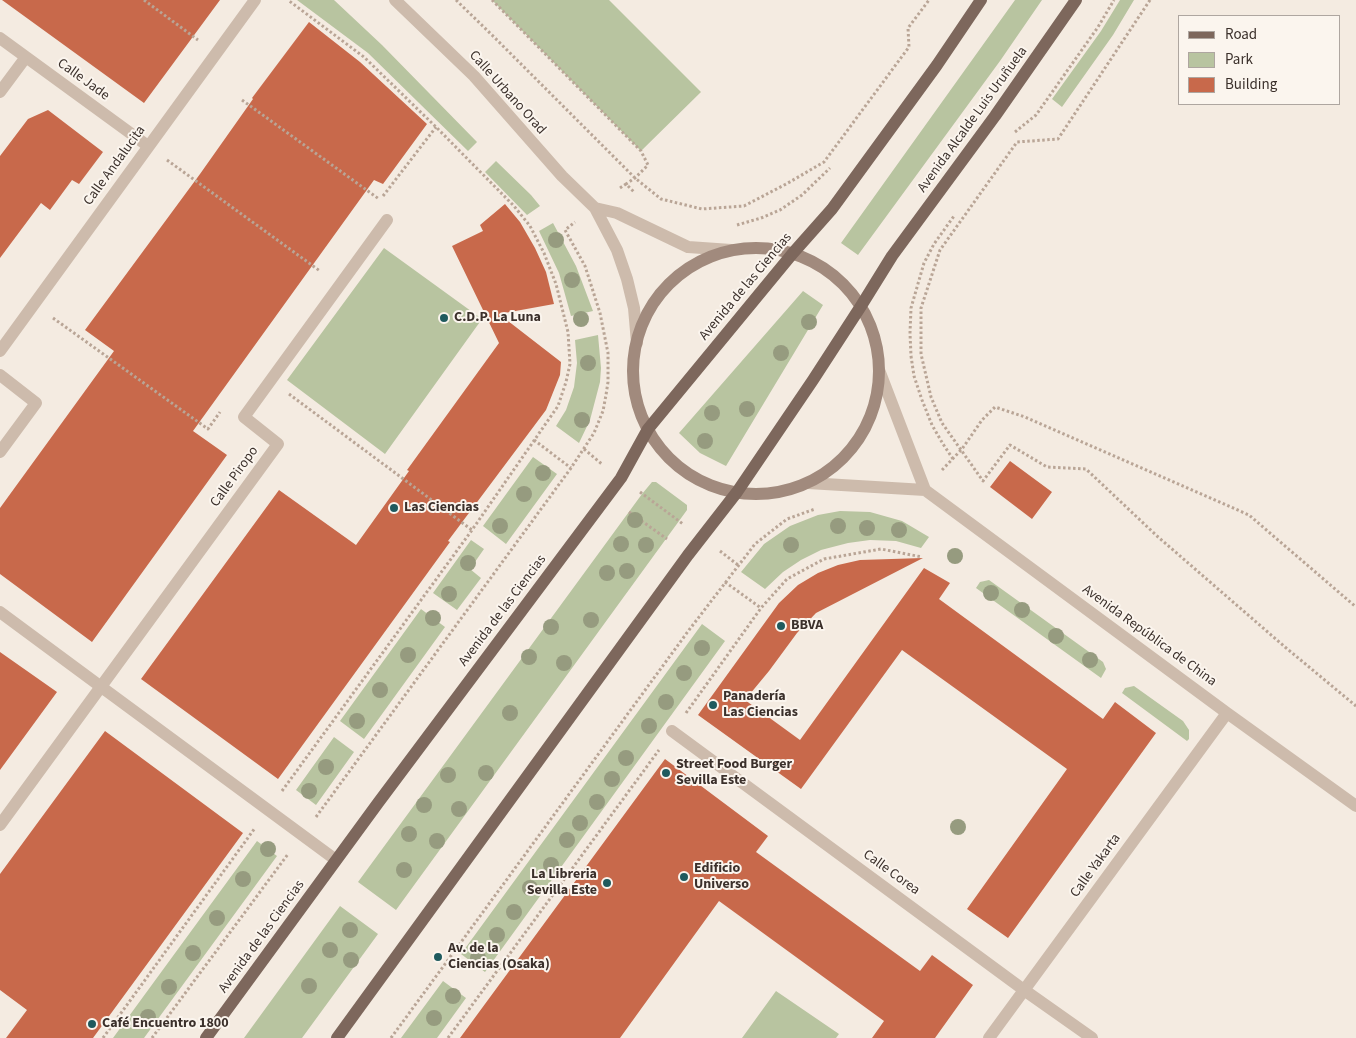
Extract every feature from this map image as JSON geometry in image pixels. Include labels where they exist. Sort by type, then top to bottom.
[{"type":"main road","name":"Avenida de las Ciencias","points":[[206,1038],[336,860],[621,478],[648,429],[793,254],[832,210],[937,65],[981,0]]},
{"type":"main road","name":"Avenida Alcalde Luis Uruñuela","points":[[861,306],[892,256],[995,116],[1076,0]]},
{"type":"main road","points":[[762,248],[793,254],[820,265],[832,274],[861,306],[872,331],[879,370],[878,388],[868,422],[860,437],[837,464],[808,483],[773,493],[755,494],[737,492],[710,484],[670,459],[648,429],[639,405],[634,380],[634,355],[641,329],[653,304],[670,282],[692,265],[704,259],[731,250],[762,248]]},
{"type":"main road","points":[[338,1038],[688,555],[737,492],[861,306]]},
{"type":"street","name":"Calle Andalucita","points":[[0,350],[255,0]]},
{"type":"street","name":"Calle Urbano Orad","points":[[395,0],[474,76],[562,176],[595,208]]},
{"type":"street","name":"Calle Jade","points":[[0,38],[148,146]]},
{"type":"street","points":[[0,92],[26,57]]},
{"type":"street","points":[[595,208],[617,213],[657,234],[688,247],[731,250]]},
{"type":"street","points":[[595,208],[617,250],[627,279],[634,308],[637,343]]},
{"type":"street","name":"Calle Piropo","points":[[0,825],[278,444],[244,417],[387,220]]},
{"type":"street","points":[[808,483],[925,490],[879,370]]},
{"type":"street","points":[[0,375],[36,402],[0,452]]},
{"type":"street","name":"Avenida República de China","points":[[925,490],[1356,806]]},
{"type":"street","points":[[0,612],[336,860]]},
{"type":"street","name":"Calle Yakarta","points":[[989,1038],[1227,713]]},
{"type":"street","name":"Calle Corea","points":[[672,731],[1092,1038]]},
{"type":"path","points":[[144,0],[216,53]]},
{"type":"path","points":[[103,1038],[472,530],[558,406],[570,364],[568,332],[556,284],[544,253],[530,226],[514,206],[364,56],[288,0]]},
{"type":"path","points":[[456,0],[634,178],[661,199],[702,209],[744,206],[824,162],[909,47],[908,28],[929,0]]},
{"type":"path","points":[[152,1038],[571,468],[594,433],[603,411],[608,382],[608,353],[600,312],[585,266],[565,230],[634,178],[648,165],[641,152],[492,0]]},
{"type":"path","points":[[1012,134],[1036,115],[1098,27],[1114,0]]},
{"type":"path","points":[[1150,0],[1058,139],[1017,142],[940,250],[921,308],[921,354],[931,397],[942,423],[983,481],[1010,445],[1047,467],[1086,469],[1157,536],[1356,706]]},
{"type":"path","points":[[242,100],[380,200],[436,127]]},
{"type":"path","points":[[148,146],[320,271],[326,264]]},
{"type":"path","points":[[729,228],[762,218],[780,210],[802,195],[829,168]]},
{"type":"path","points":[[626,184],[639,198]]},
{"type":"path","points":[[934,244],[924,262],[912,308],[911,356],[914,376],[932,425],[953,459],[982,420],[995,408],[1025,417],[1249,515],[1356,607]]},
{"type":"path","points":[[34,304],[208,429],[225,406]]},
{"type":"path","points":[[271,380],[472,530]]},
{"type":"path","points":[[534,440],[571,468]]},
{"type":"path","points":[[642,494],[679,521]]},
{"type":"path","points":[[391,1038],[725,582],[755,544],[787,519],[816,508]]},
{"type":"path","points":[[629,512],[667,539]]},
{"type":"path","points":[[448,1038],[761,608],[787,579],[824,559],[881,549],[922,557]]},
{"type":"path","points":[[725,582],[761,608]]},
{"type":"green space","points":[[297,0],[334,0],[382,45],[477,142],[468,151],[368,53]]},
{"type":"green space","points":[[492,0],[609,0],[701,92],[641,151]]},
{"type":"green space","points":[[1015,0],[1042,0],[1000,61],[858,255],[841,243]]},
{"type":"green space","points":[[1120,0],[1134,0],[1113,35],[1062,107],[1052,99],[1101,31]]},
{"type":"green space","points":[[496,161],[540,206],[527,215],[485,172]]},
{"type":"green space","points":[[553,223],[576,266],[593,311],[571,316],[559,273],[539,231]]},
{"type":"green space","points":[[384,248],[482,319],[385,454],[287,380]]},
{"type":"green space","points":[[803,291],[823,305],[726,466],[700,453],[679,433]]},
{"type":"green space","points":[[598,335],[601,368],[600,382],[590,420],[579,443],[556,426],[566,410],[574,387],[577,363],[575,340]]},
{"type":"green space","points":[[533,457],[557,474],[506,544],[483,526]]},
{"type":"green space","points":[[652,482],[656,482],[687,505],[687,510],[396,910],[358,882]]},
{"type":"green space","points":[[840,511],[870,512],[902,521],[929,537],[921,548],[896,541],[870,540],[821,550],[783,572],[765,589],[741,572],[764,544],[790,526],[818,515]]},
{"type":"green space","points":[[471,540],[484,549],[470,569],[481,578],[457,610],[433,593]]},
{"type":"green space","points":[[989,580],[1103,662],[1106,669],[1101,678],[976,588],[980,582]]},
{"type":"green space","points":[[421,609],[445,627],[364,739],[340,721]]},
{"type":"green space","points":[[702,624],[725,641],[485,972],[461,954]]},
{"type":"green space","points":[[1134,686],[1183,721],[1189,730],[1189,739],[1187,741],[1122,693],[1125,688]]},
{"type":"green space","points":[[334,737],[354,752],[316,805],[296,790]]},
{"type":"green space","points":[[257,841],[277,856],[144,1038],[113,1038]]},
{"type":"green space","points":[[340,906],[378,934],[302,1038],[244,1038]]},
{"type":"green space","points":[[443,981],[466,998],[437,1038],[401,1038]]},
{"type":"green space","points":[[776,991],[839,1034],[836,1038],[742,1038]]},
{"type":"building","points":[[2,0],[220,0],[144,103]]},
{"type":"building","points":[[309,22],[360,62],[427,124],[383,184],[374,180],[193,431],[227,455],[92,642],[0,574],[0,508],[114,351],[85,330]]},
{"type":"building","points":[[48,110],[103,152],[79,184],[72,180],[50,210],[41,203],[0,258],[0,156],[28,119]]},
{"type":"building","points":[[505,204],[520,222],[535,248],[546,272],[554,304],[499,314],[561,362],[560,375],[546,410],[448,541],[450,542],[278,779],[141,679],[279,490],[356,545],[409,471],[407,470],[499,343],[452,246],[483,231],[480,225]]},
{"type":"building","points":[[1010,461],[1052,492],[1032,519],[990,487]]},
{"type":"building","points":[[923,558],[816,613],[797,633],[745,700],[800,740],[924,568],[950,583],[939,599],[1103,719],[1115,702],[1156,733],[1008,938],[967,909],[1067,769],[902,650],[801,789],[698,715],[779,603],[798,585],[818,573],[838,565],[860,560]]},
{"type":"building","points":[[0,652],[57,692],[0,770]]},
{"type":"building","points":[[105,731],[243,833],[93,1038],[6,1038],[27,1010],[0,990],[0,874]]},
{"type":"building","name":"Edificio Universo","points":[[665,759],[768,836],[756,852],[920,971],[932,955],[973,985],[935,1038],[872,1038],[884,1021],[719,901],[620,1038],[460,1038]]},
{"type":"place","name":"C.D.P. La Luna","points":[[444,318]]},
{"type":"place","name":"Las Ciencias","points":[[394,508]]},
{"type":"place","name":"BBVA","points":[[781,626]]},
{"type":"place","name":"Panadería Las Ciencias","points":[[713,705]]},
{"type":"place","name":"Street Food Burger Sevilla Este","points":[[666,773]]},
{"type":"place","name":"Edificio Universo","points":[[684,877]]},
{"type":"place","name":"La Libreria Sevilla Este","points":[[607,883]]},
{"type":"place","name":"Av. de la Ciencias (Osaka)","points":[[438,957]]},
{"type":"place","name":"Café Encuentro 1800","points":[[92,1024]]}]
